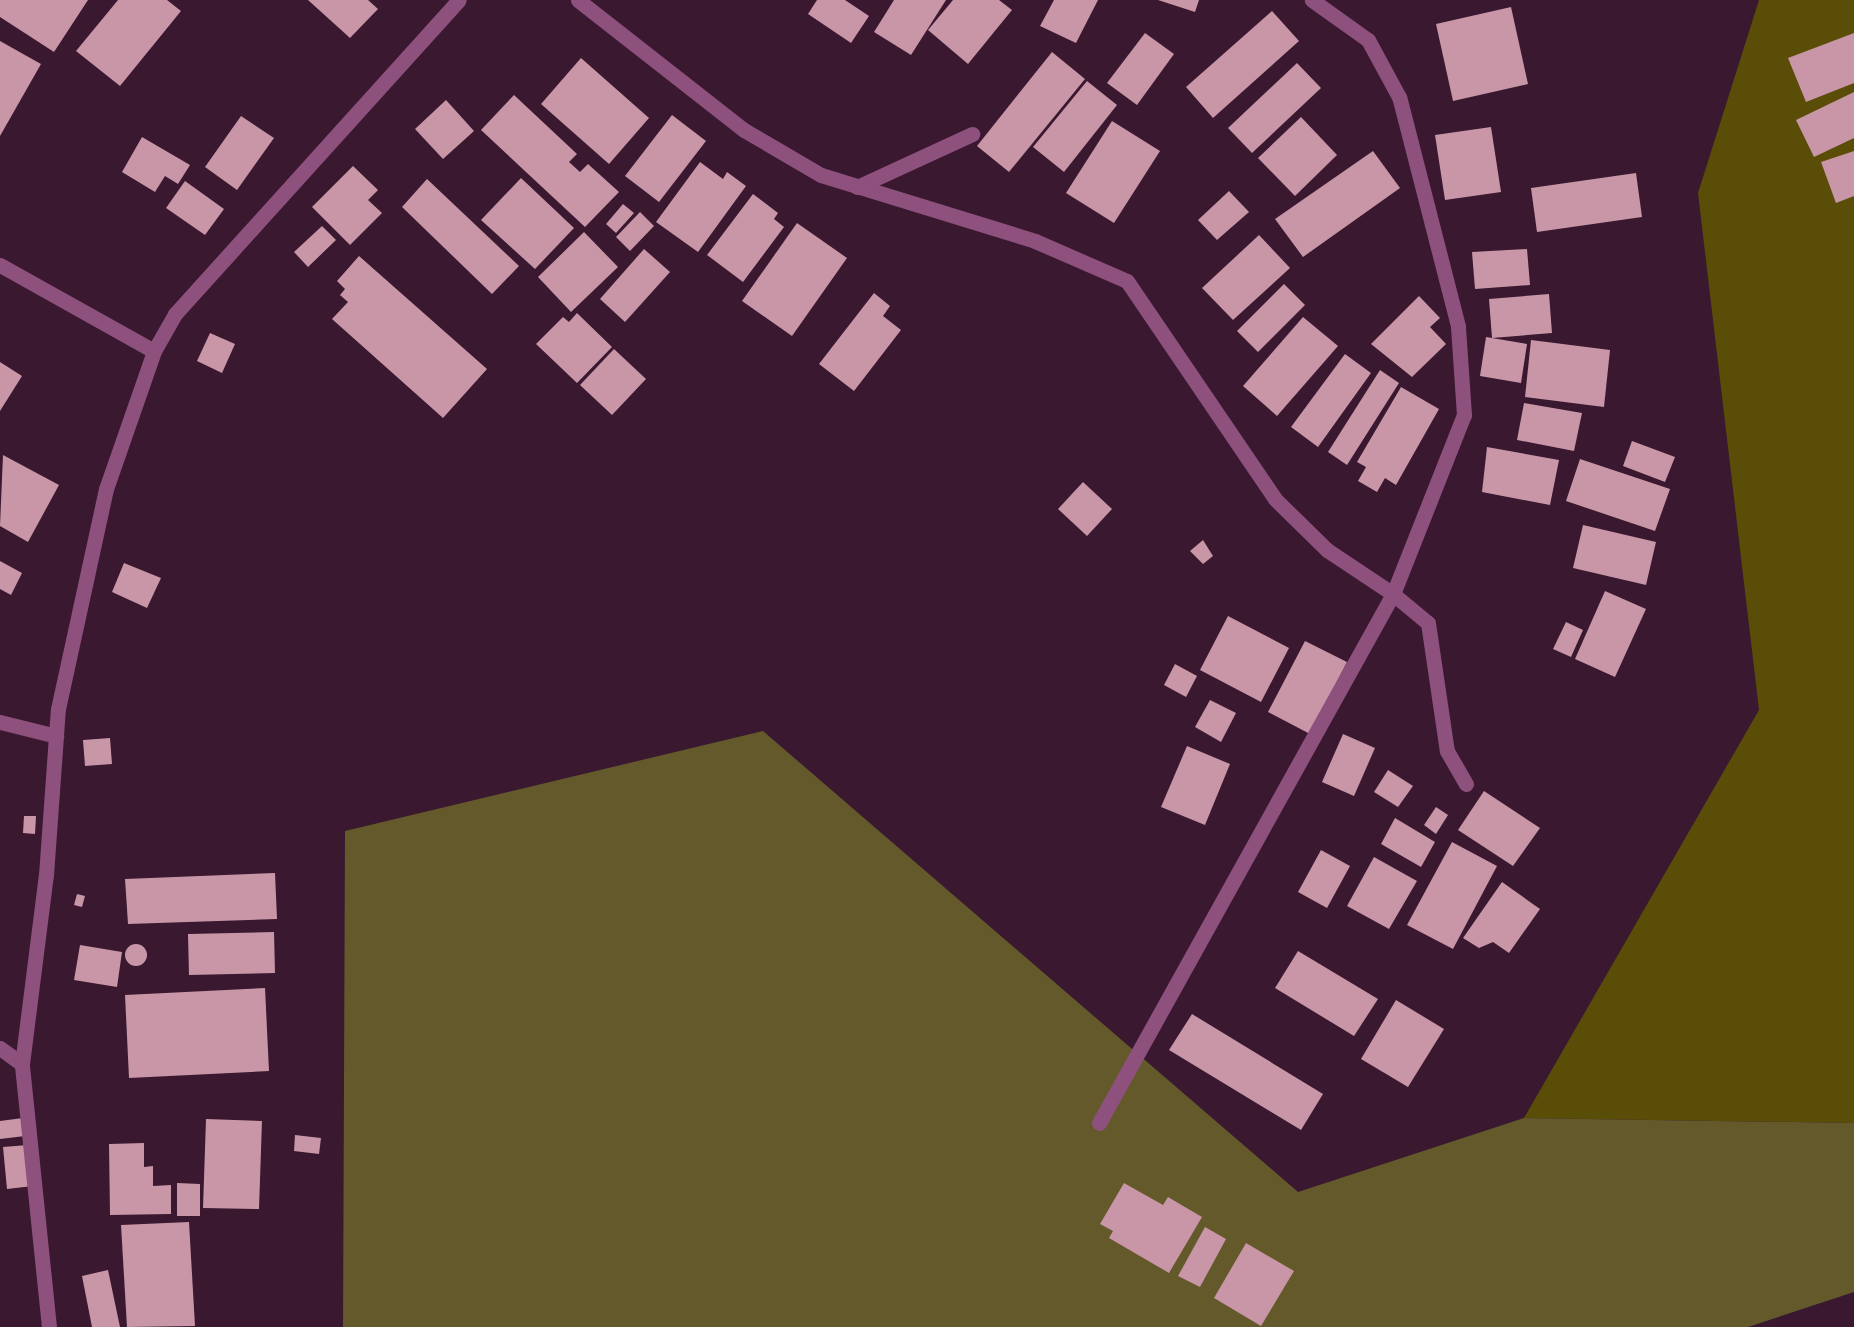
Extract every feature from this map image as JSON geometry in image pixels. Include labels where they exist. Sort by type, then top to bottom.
[{"type":"street","points":[[50,1327],[22,1064],[46,875],[56,736],[106,489],[154,351],[175,314],[231,246],[393,80],[459,0]]},
{"type":"street","points":[[578,0],[744,130],[821,175],[1035,241],[1127,281],[1275,499],[1327,550],[1393,594],[1428,623],[1447,751],[1466,784]]},
{"type":"street","points":[[1099,1123],[1393,594],[1464,415],[1458,326],[1400,98],[1368,40],[1312,0]]},
{"type":"street","points":[[857,187],[972,134]]},
{"type":"street","points":[[0,265],[154,351]]},
{"type":"street","points":[[0,722],[56,736]]},
{"type":"street","points":[[0,1048],[22,1064]]},
{"type":"shaded area","points":[[1759,0],[1854,0],[1854,1123],[1524,1118],[1759,710],[1698,193]]},
{"type":"shaded area","points":[[763,731],[1298,1192],[1524,1118],[1854,1123],[1854,1292],[1748,1327],[343,1327],[345,831]]},
{"type":"building","points":[[0,0],[88,0],[54,52],[0,17]]},
{"type":"building","points":[[118,0],[167,0],[181,11],[120,86],[76,51]]},
{"type":"building","points":[[308,0],[368,0],[378,9],[350,38]]},
{"type":"building","points":[[817,0],[845,0],[869,16],[851,43],[808,14]]},
{"type":"building","points":[[894,0],[946,0],[911,55],[874,32]]},
{"type":"building","points":[[953,0],[999,0],[1012,10],[968,64],[928,30]]},
{"type":"building","points":[[1054,0],[1098,0],[1076,43],[1040,26]]},
{"type":"building","points":[[1158,0],[1199,0],[1195,12]]},
{"type":"building","points":[[1511,7],[1528,84],[1453,101],[1436,24]]},
{"type":"building","points":[[1272,11],[1299,41],[1213,118],[1186,87]]},
{"type":"building","points":[[1145,33],[1174,54],[1137,105],[1107,83]]},
{"type":"building","points":[[1854,33],[1854,83],[1806,102],[1788,58]]},
{"type":"building","points":[[0,41],[41,64],[0,136]]},
{"type":"building","points":[[1052,52],[1085,79],[1009,172],[977,146]]},
{"type":"building","points":[[581,58],[649,118],[609,164],[541,104]]},
{"type":"building","points":[[1297,63],[1321,88],[1252,153],[1228,128]]},
{"type":"building","points":[[1087,81],[1117,105],[1064,172],[1033,147]]},
{"type":"building","points":[[1854,92],[1854,138],[1814,157],[1796,120]]},
{"type":"building","points":[[514,95],[577,154],[569,162],[580,172],[588,164],[619,192],[585,227],[481,130]]},
{"type":"building","points":[[446,100],[474,131],[443,159],[415,129]]},
{"type":"building","points":[[672,115],[706,141],[659,202],[625,176]]},
{"type":"building","points":[[241,116],[274,138],[237,190],[205,167]]},
{"type":"building","points":[[1301,117],[1337,155],[1295,196],[1258,158]]},
{"type":"building","points":[[1112,121],[1160,151],[1114,223],[1066,193]]},
{"type":"building","points":[[1491,127],[1501,192],[1445,200],[1435,135]]},
{"type":"building","points":[[142,137],[190,165],[178,184],[165,176],[155,192],[122,172]]},
{"type":"building","points":[[1373,151],[1400,188],[1303,257],[1275,219]]},
{"type":"building","points":[[1854,151],[1854,196],[1836,203],[1821,162]]},
{"type":"building","points":[[700,162],[723,179],[727,172],[746,186],[698,252],[656,222]]},
{"type":"building","points":[[353,166],[378,190],[368,200],[382,213],[350,245],[312,207]]},
{"type":"building","points":[[1636,173],[1642,217],[1537,232],[1531,188]]},
{"type":"building","points":[[521,178],[574,228],[535,269],[481,220]]},
{"type":"building","points":[[427,179],[519,266],[492,294],[402,207]]},
{"type":"building","points":[[185,181],[224,209],[205,235],[166,208]]},
{"type":"building","points":[[1229,191],[1249,212],[1217,240],[1198,220]]},
{"type":"building","points":[[753,194],[778,213],[774,219],[784,227],[743,282],[707,255]]},
{"type":"building","points":[[623,204],[634,213],[616,233],[606,224]]},
{"type":"building","points":[[640,212],[654,226],[630,251],[616,237]]},
{"type":"building","points":[[797,223],[847,258],[792,336],[742,301]]},
{"type":"building","points":[[322,226],[336,240],[308,267],[294,252]]},
{"type":"building","points":[[584,232],[618,267],[571,312],[538,277]]},
{"type":"building","points":[[1259,235],[1290,268],[1233,320],[1202,288]]},
{"type":"building","points":[[644,249],[670,272],[625,322],[600,299]]},
{"type":"building","points":[[1527,249],[1530,285],[1475,289],[1472,252]]},
{"type":"building","points":[[359,256],[487,369],[443,418],[332,319],[348,302],[340,295],[345,289],[337,281]]},
{"type":"building","points":[[1284,284],[1305,305],[1258,352],[1237,331]]},
{"type":"building","points":[[874,293],[890,306],[883,316],[901,330],[854,391],[819,364]]},
{"type":"building","points":[[1549,294],[1552,333],[1492,338],[1489,299]]},
{"type":"building","points":[[1419,296],[1440,318],[1430,327],[1446,344],[1412,377],[1371,344]]},
{"type":"building","points":[[577,313],[612,347],[577,383],[536,344],[563,317],[569,322]]},
{"type":"building","points":[[1303,317],[1338,346],[1277,416],[1243,386]]},
{"type":"building","points":[[210,333],[235,344],[222,373],[197,361]]},
{"type":"building","points":[[1486,337],[1527,344],[1521,383],[1480,376]]},
{"type":"building","points":[[1531,340],[1610,350],[1604,407],[1525,397]]},
{"type":"building","points":[[614,349],[646,379],[612,415],[580,385]]},
{"type":"building","points":[[1345,354],[1371,373],[1318,447],[1291,427]]},
{"type":"building","points":[[0,362],[22,376],[0,411]]},
{"type":"building","points":[[1380,370],[1399,383],[1347,465],[1328,452]]},
{"type":"building","points":[[1401,387],[1439,409],[1396,485],[1385,478],[1377,492],[1358,481],[1366,467],[1357,462]]},
{"type":"building","points":[[1524,403],[1582,413],[1574,451],[1517,440]]},
{"type":"building","points":[[1632,441],[1675,457],[1665,482],[1623,466]]},
{"type":"building","points":[[1487,447],[1559,460],[1550,505],[1482,492]]},
{"type":"building","points":[[3,455],[59,485],[28,542],[0,526]]},
{"type":"building","points":[[1580,459],[1670,489],[1655,531],[1566,501]]},
{"type":"building","points":[[1083,482],[1112,509],[1087,536],[1058,509]]},
{"type":"building","points":[[1583,525],[1656,542],[1646,585],[1573,568]]},
{"type":"building","points":[[1203,540],[1213,556],[1203,564],[1190,551]]},
{"type":"building","points":[[0,561],[22,573],[11,595],[0,589]]},
{"type":"building","points":[[124,563],[161,578],[147,608],[112,592]]},
{"type":"building","points":[[1605,591],[1646,609],[1615,677],[1575,659]]},
{"type":"building","points":[[1228,616],[1289,648],[1261,702],[1200,670]]},
{"type":"building","points":[[1566,622],[1583,630],[1571,657],[1553,649]]},
{"type":"building","points":[[1305,641],[1347,662],[1310,734],[1268,712]]},
{"type":"building","points":[[1175,664],[1197,676],[1186,697],[1164,685]]},
{"type":"building","points":[[1210,700],[1236,713],[1221,742],[1195,727]]},
{"type":"building","points":[[1343,734],[1375,748],[1354,796],[1322,782]]},
{"type":"building","points":[[110,738],[112,764],[85,766],[83,740]]},
{"type":"building","points":[[1187,746],[1230,764],[1205,825],[1161,807]]},
{"type":"building","points":[[1388,770],[1413,786],[1398,807],[1374,792]]},
{"type":"building","points":[[1484,791],[1540,828],[1513,866],[1458,830]]},
{"type":"building","points":[[1436,807],[1448,815],[1436,834],[1424,825]]},
{"type":"building","points":[[24,816],[36,816],[35,834],[23,833]]},
{"type":"building","points":[[1395,818],[1435,842],[1421,867],[1381,844]]},
{"type":"building","points":[[1452,842],[1497,866],[1453,949],[1407,925]]},
{"type":"building","points":[[1321,850],[1350,866],[1327,908],[1298,892]]},
{"type":"building","points":[[1374,857],[1417,881],[1389,929],[1347,906]]},
{"type":"building","points":[[275,873],[277,919],[128,924],[125,879]]},
{"type":"building","points":[[1502,882],[1540,909],[1509,953],[1493,942],[1479,948],[1463,938]]},
{"type":"building","points":[[77,894],[85,896],[82,907],[74,905]]},
{"type":"building","points":[[274,932],[275,973],[189,975],[188,934]]},
{"type":"building","points":[[136,944],[144,947],[147,955],[144,963],[136,966],[128,963],[125,955],[128,947]]},
{"type":"building","points":[[80,945],[122,952],[117,987],[74,980]]},
{"type":"building","points":[[1298,951],[1378,999],[1354,1036],[1275,988]]},
{"type":"building","points":[[265,988],[269,1071],[129,1078],[125,995]]},
{"type":"building","points":[[1396,1000],[1444,1029],[1408,1087],[1361,1059]]},
{"type":"building","points":[[1192,1014],[1323,1094],[1301,1130],[1169,1050]]},
{"type":"building","points":[[23,1118],[25,1136],[0,1139],[0,1121]]},
{"type":"building","points":[[206,1119],[262,1121],[259,1209],[203,1208]]},
{"type":"building","points":[[295,1135],[321,1138],[319,1154],[294,1151]]},
{"type":"building","points":[[144,1143],[144,1167],[153,1166],[153,1186],[171,1185],[171,1214],[110,1215],[109,1144]]},
{"type":"building","points":[[28,1145],[33,1186],[7,1189],[3,1147]]},
{"type":"building","points":[[177,1183],[200,1184],[200,1216],[177,1216]]},
{"type":"building","points":[[1124,1183],[1163,1205],[1168,1197],[1202,1217],[1169,1273],[1109,1238],[1113,1231],[1100,1224]]},
{"type":"building","points":[[189,1222],[195,1326],[127,1327],[121,1225]]},
{"type":"building","points":[[1205,1227],[1226,1239],[1200,1287],[1178,1276]]},
{"type":"building","points":[[1246,1243],[1294,1271],[1261,1326],[1214,1298]]},
{"type":"building","points":[[108,1270],[120,1327],[92,1327],[82,1276]]}]
